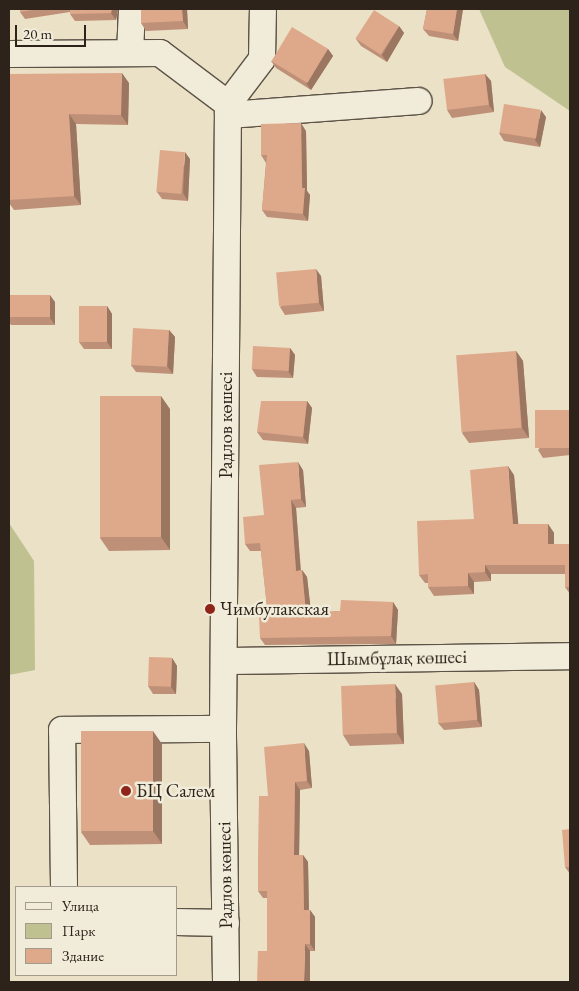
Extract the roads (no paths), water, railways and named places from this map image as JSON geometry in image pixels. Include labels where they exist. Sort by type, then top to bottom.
[{"type":"street","points":[[130,53],[132,9]]},
{"type":"street","points":[[228,109],[262,59],[263,9]]},
{"type":"street","points":[[9,54],[160,53],[228,109],[418,101]]},
{"type":"street","name":"Радлов көшесі","points":[[226,982],[223,729],[228,109]]},
{"type":"street","name":"Шымбұлақ көшесі","points":[[224,661],[570,656]]},
{"type":"street","points":[[64,886],[62,730],[223,729]]},
{"type":"street","points":[[178,922],[226,923]]},
{"type":"place","name":"Чимбулакская","points":[[210,609]]},
{"type":"place","name":"БЦ Салем","points":[[126,791]]}]
